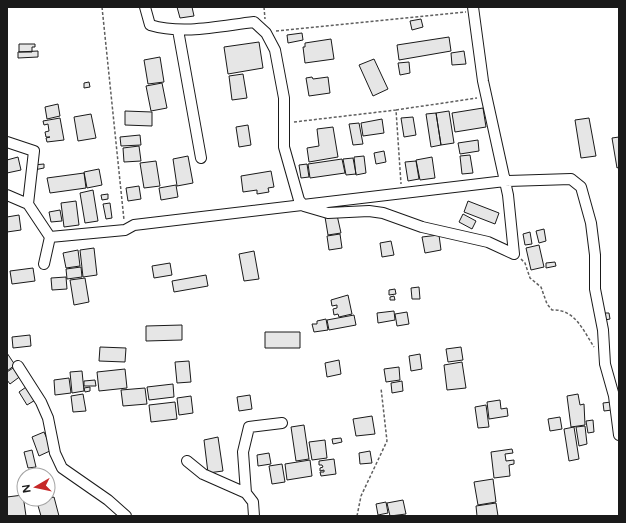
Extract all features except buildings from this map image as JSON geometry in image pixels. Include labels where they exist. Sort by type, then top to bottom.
[{"type":"street","points":[[145,7],[150,24],[164,29],[178,30],[254,22],[266,32],[276,57],[284,98],[284,147],[300,200],[304,206],[328,213],[369,211],[383,213],[422,227],[488,242],[514,254]]},
{"type":"street","points":[[473,9],[487,97],[505,181],[514,254]]},
{"type":"street","points":[[178,30],[201,158]]},
{"type":"street","points":[[7,142],[34,151],[28,204]]},
{"type":"street","points":[[50,237],[125,230],[134,225],[505,181],[571,179],[581,187],[591,223],[595,256],[595,289],[603,330],[605,364],[614,396],[619,435]]},
{"type":"street","points":[[7,195],[28,204],[50,237],[44,264]]},
{"type":"street","points":[[18,366],[41,402],[48,418],[55,453],[62,468],[108,500],[126,516]]},
{"type":"street","points":[[246,493],[243,452],[249,427],[282,423]]},
{"type":"street","points":[[186,460],[203,474],[246,493],[253,502],[254,516]]},
{"type":"path","points":[[102,7],[125,230]]},
{"type":"path","points":[[266,32],[473,9]]},
{"type":"path","points":[[284,123],[396,110],[487,97]]},
{"type":"path","points":[[396,110],[402,193]]},
{"type":"path","points":[[514,254],[525,263],[530,278],[541,287],[547,304],[552,310],[563,309],[576,319],[597,351]]},
{"type":"path","points":[[357,516],[361,496],[387,442],[381,388]]}]
